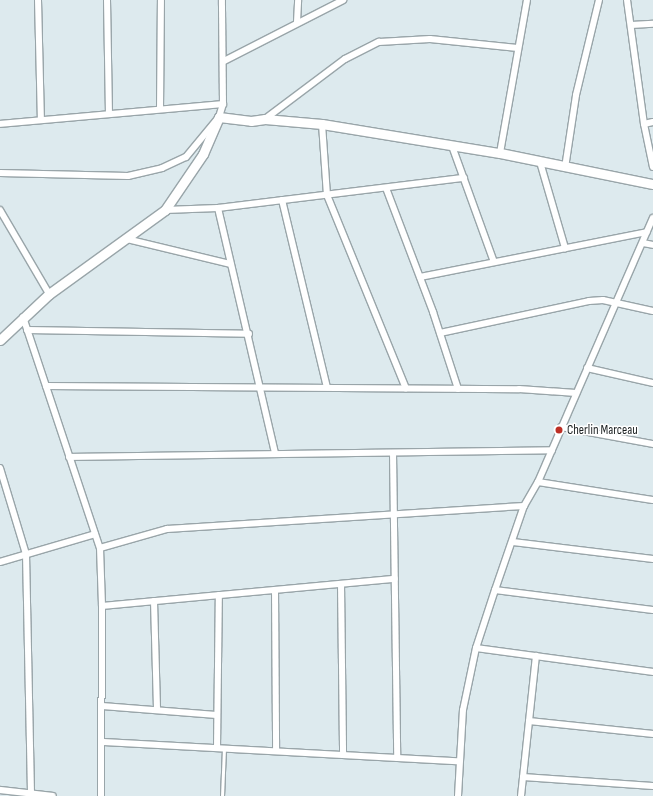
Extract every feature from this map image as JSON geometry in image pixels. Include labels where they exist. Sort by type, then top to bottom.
[{"type":"street","points":[[38,0],[41,120]]},
{"type":"street","points":[[107,0],[109,114]]},
{"type":"street","points":[[160,109],[161,0]]},
{"type":"street","points":[[1,338],[49,294],[127,239],[165,210],[203,154],[219,117],[222,104],[224,61],[222,0]]},
{"type":"street","points":[[297,22],[298,0]]},
{"type":"street","points":[[224,61],[297,22],[343,0]]},
{"type":"street","points":[[500,153],[527,0]]},
{"type":"street","points":[[566,168],[576,95],[599,0]]},
{"type":"street","points":[[627,0],[644,124],[653,167]]},
{"type":"street","points":[[631,25],[653,24]]},
{"type":"street","points":[[264,119],[345,59],[379,42],[430,39],[518,48]]},
{"type":"street","points":[[0,124],[222,104]]},
{"type":"street","points":[[219,117],[251,122],[264,119],[322,124],[500,153],[566,168],[653,184]]},
{"type":"street","points":[[0,173],[128,176],[162,168],[186,157],[219,117]]},
{"type":"street","points":[[644,124],[653,122]]},
{"type":"street","points":[[322,124],[327,195],[406,389]]},
{"type":"street","points":[[452,146],[494,262]]},
{"type":"street","points":[[540,162],[565,248]]},
{"type":"street","points":[[165,210],[218,208],[464,178]]},
{"type":"street","points":[[386,188],[420,277],[458,389]]},
{"type":"street","points":[[282,200],[327,387]]},
{"type":"street","points":[[218,208],[230,264],[249,334],[275,452]]},
{"type":"street","points":[[0,210],[49,294]]},
{"type":"street","points":[[458,796],[458,761],[463,710],[476,648],[495,590],[514,542],[524,506],[538,482],[653,218]]},
{"type":"street","points":[[420,277],[647,232]]},
{"type":"street","points":[[127,239],[230,264]]},
{"type":"street","points":[[643,243],[653,245]]},
{"type":"street","points":[[440,333],[589,301],[616,302],[653,311]]},
{"type":"street","points":[[22,318],[100,548],[102,606],[101,796]]},
{"type":"street","points":[[27,330],[249,334]]},
{"type":"street","points":[[587,368],[653,383]]},
{"type":"street","points":[[46,386],[519,389],[576,394]]},
{"type":"street","points":[[562,428],[653,444]]},
{"type":"street","points":[[69,457],[275,452],[393,453],[552,450]]},
{"type":"street","points":[[393,453],[397,758]]},
{"type":"street","points":[[0,468],[3,486],[26,554],[31,794]]},
{"type":"street","points":[[538,482],[653,500]]},
{"type":"street","points":[[100,548],[167,529],[524,506]]},
{"type":"street","points":[[0,562],[95,534]]},
{"type":"street","points":[[514,542],[653,559]]},
{"type":"street","points":[[102,606],[395,579]]},
{"type":"street","points":[[341,584],[343,755]]},
{"type":"street","points":[[275,590],[276,751]]},
{"type":"street","points":[[495,590],[653,610]]},
{"type":"street","points":[[217,748],[219,595]]},
{"type":"street","points":[[154,601],[157,710]]},
{"type":"street","points":[[476,648],[653,672]]},
{"type":"street","points":[[521,796],[536,656]]},
{"type":"street","points":[[102,706],[217,715]]},
{"type":"street","points":[[529,721],[653,734]]},
{"type":"street","points":[[102,742],[458,761]]},
{"type":"street","points":[[523,777],[653,786]]},
{"type":"street","points":[[0,790],[53,796]]},
{"type":"lane","points":[[222,796],[224,748]]},
{"type":"place","name":"Cherlin Marceau","points":[[559,430]]}]
